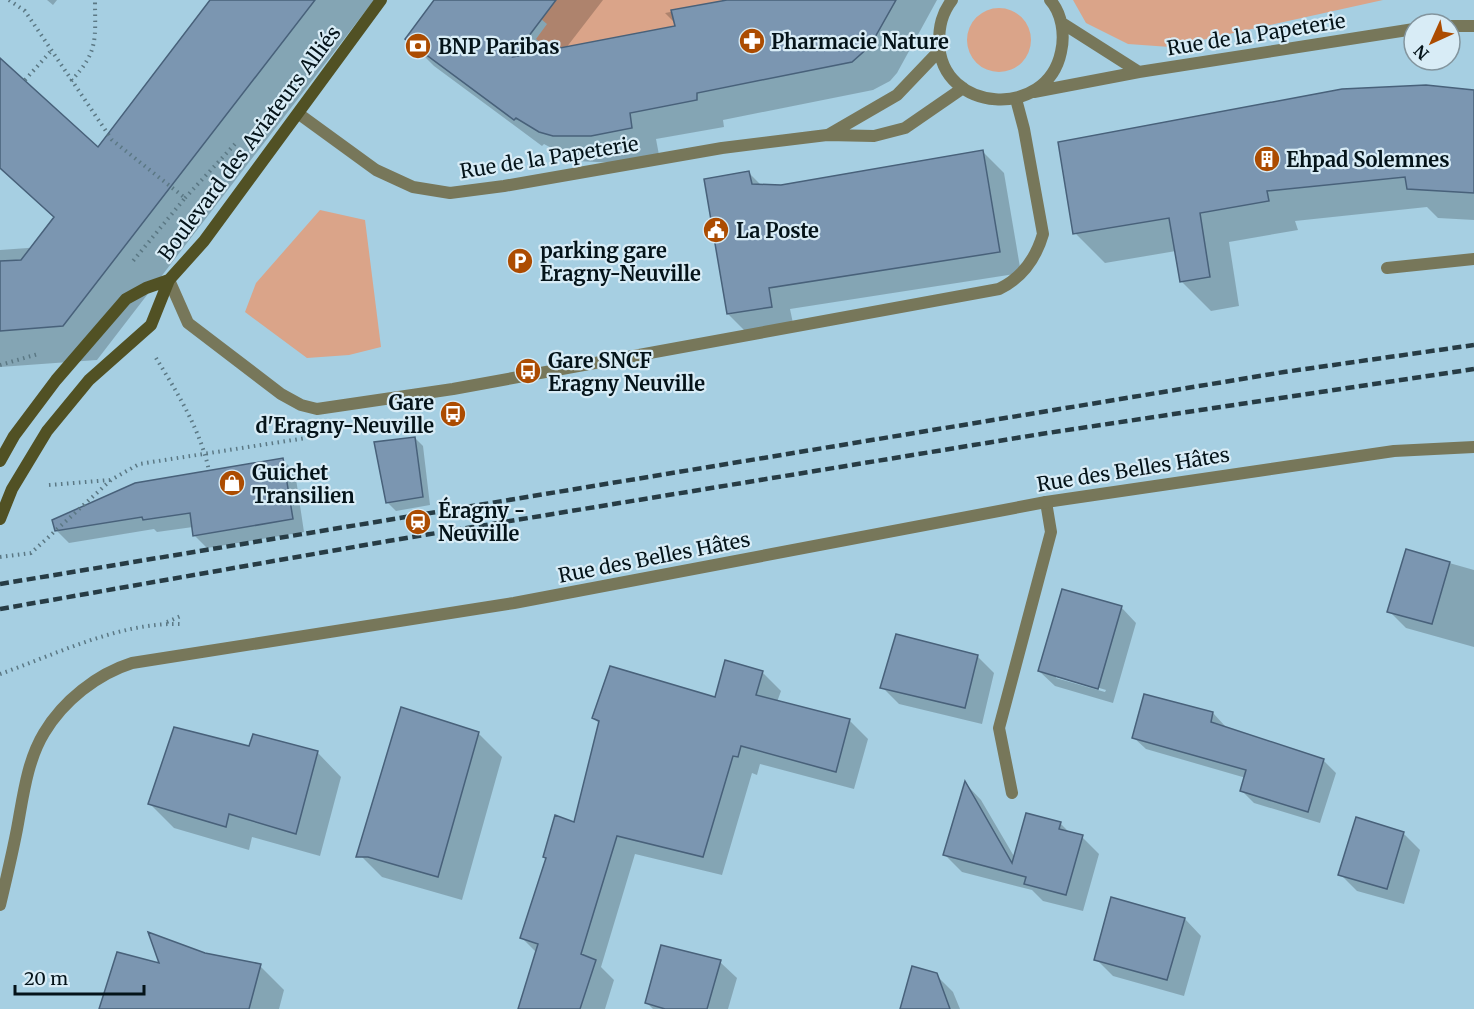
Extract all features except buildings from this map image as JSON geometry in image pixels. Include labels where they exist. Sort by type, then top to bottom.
[{"type":"main road","name":"Boulevard des Aviateurs Alliés","points":[[0,519],[12,489],[47,431],[89,380],[151,325],[169,280],[204,241],[381,0]]},
{"type":"main road","name":"Boulevard des Aviateurs Alliés","points":[[0,461],[14,436],[56,380],[126,299],[146,288],[169,280]]},
{"type":"street","points":[[169,280],[188,323],[281,394],[301,405],[317,409],[453,389],[999,289],[1011,283],[1027,267],[1038,250],[1043,234],[1024,129],[1016,99],[997,101],[979,97],[963,88],[952,78],[939,51],[939,29],[945,9],[952,0]]},
{"type":"street","points":[[1034,92],[1049,79],[1059,62],[1063,43],[1062,23],[1050,0]]},
{"type":"street","points":[[1062,23],[1139,72]]},
{"type":"street","name":"Rue de la Papeterie","points":[[1016,99],[1034,92],[1139,72],[1402,31]]},
{"type":"street","name":"Rue de la Papeterie","points":[[827,135],[897,95],[939,51]]},
{"type":"street","name":"Rue de la Papeterie","points":[[299,114],[376,170],[413,187],[450,193],[504,186],[722,148],[827,135],[874,136],[905,128],[963,88]]},
{"type":"street","points":[[1387,268],[1474,259]]},
{"type":"street","name":"Rue des Belles Hâtes","points":[[0,905],[28,770],[44,733],[62,709],[110,670],[173,656],[514,603],[1046,502],[1394,451],[1474,447]]},
{"type":"street","points":[[1012,793],[999,728],[1051,532],[1046,502]]},
{"type":"path","points":[[9,0],[24,11],[112,140],[185,198],[128,268]]},
{"type":"path","points":[[71,81],[88,63],[95,44],[95,0]]},
{"type":"path","points":[[25,80],[51,51]]},
{"type":"path","points":[[0,365],[42,353]]},
{"type":"path","points":[[154,355],[174,388],[205,454],[209,471]]},
{"type":"path","points":[[0,558],[31,553],[111,480],[139,464],[313,437]]},
{"type":"path","points":[[44,486],[111,480]]},
{"type":"path","points":[[163,623],[183,615]]},
{"type":"shaded area","points":[[556,0],[727,0],[672,11],[675,27],[551,50],[536,39],[547,24],[541,19]]},
{"type":"shaded area","points":[[1073,0],[1383,0],[1170,47],[1128,44],[1086,23]]},
{"type":"shaded area","points":[[999,8],[1017,14],[1025,22],[1031,40],[1025,58],[1017,66],[999,72],[981,66],[973,58],[967,40],[973,22],[981,14]]},
{"type":"shaded area","points":[[320,210],[365,220],[381,347],[349,355],[307,358],[245,312],[256,283]]},
{"type":"railway","points":[[0,584],[1284,372],[1474,345]]},
{"type":"railway","points":[[0,609],[388,541],[1041,434],[1474,369]]},
{"type":"place","name":"Pharmacie Nature","points":[[752,41]]},
{"type":"place","name":"BNP Paribas","points":[[418,46]]},
{"type":"place","name":"Ehpad Solemnes","points":[[1267,159]]},
{"type":"place","name":"La Poste","points":[[716,230]]},
{"type":"place","name":"parking gare Eragny-Neuville","points":[[520,261]]},
{"type":"place","name":"Gare SNCF Eragny Neuville","points":[[528,371]]},
{"type":"place","name":"Gare d'Eragny-Neuville","points":[[453,414]]},
{"type":"place","name":"Guichet Transilien","points":[[232,483]]},
{"type":"place","name":"Éragny - Neuville","points":[[418,522]]}]
